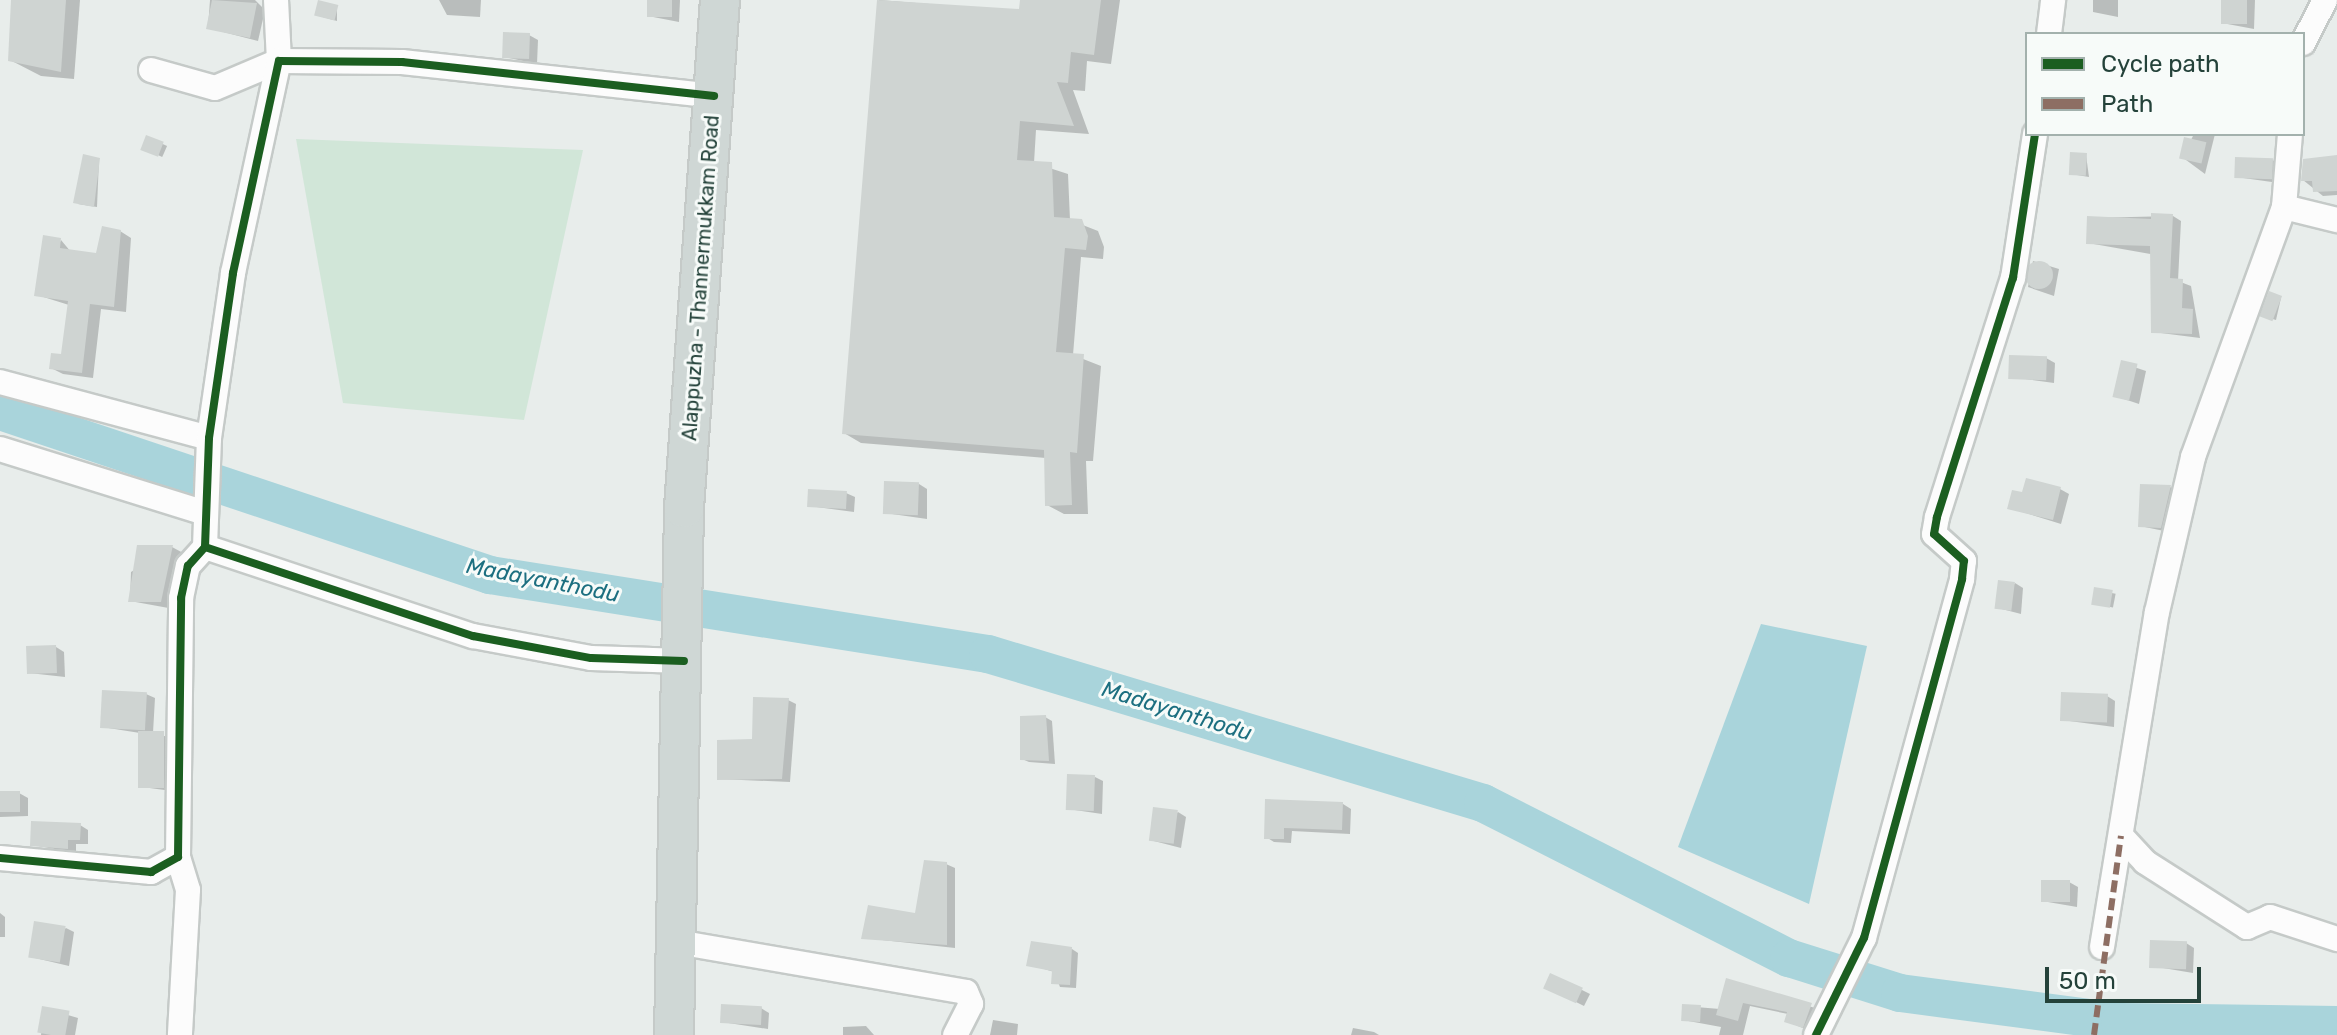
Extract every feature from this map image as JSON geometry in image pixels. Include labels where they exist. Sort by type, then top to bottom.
[{"type":"main road","name":"Alappuzha - Thannermukkam Road","points":[[684,653],[684,508],[720,0]]},
{"type":"main road","points":[[674,1035],[684,653]]},
{"type":"street","points":[[180,1035],[188,890],[178,857],[181,598],[188,566],[205,547],[209,438],[233,273],[279,61],[276,0]]},
{"type":"street","points":[[2049,32],[2053,0]]},
{"type":"street","points":[[2305,39],[2325,0]]},
{"type":"street","points":[[151,70],[215,88],[279,61],[402,62],[714,96]]},
{"type":"street","points":[[1816,1035],[1828,999],[1864,938],[1962,579],[1964,561],[1934,534],[2013,278],[2035,136]]},
{"type":"street","points":[[2102,947],[2157,612],[2193,457],[2284,207],[2290,136]]},
{"type":"street","points":[[2284,207],[2337,220]]},
{"type":"street","points":[[0,382],[209,438]]},
{"type":"street","points":[[0,449],[206,503]]},
{"type":"street","points":[[205,547],[473,636],[591,658],[684,653]]},
{"type":"street","points":[[2121,836],[2145,862],[2247,927],[2270,917],[2337,939]]},
{"type":"street","points":[[0,858],[151,872],[178,857]]},
{"type":"street","points":[[677,942],[966,992],[971,1004],[955,1035]]},
{"type":"green space","points":[[296,139],[583,150],[524,420],[343,403]]},
{"type":"water","points":[[1761,624],[1867,646],[1809,904],[1678,847]]},
{"type":"building","points":[[11,0],[66,0],[61,72],[8,61]]},
{"type":"building","points":[[212,0],[257,3],[250,38],[206,29]]},
{"type":"building","points":[[318,0],[338,5],[335,21],[314,16]]},
{"type":"building","points":[[647,0],[672,0],[672,17],[647,17]]},
{"type":"building","points":[[877,0],[1019,9],[1020,0],[1101,0],[1094,55],[1071,52],[1068,83],[1057,82],[1074,126],[1020,121],[1017,160],[1052,162],[1054,217],[1082,219],[1088,236],[1086,250],[1065,248],[1056,352],[1084,354],[1077,453],[1070,452],[1072,505],[1045,506],[1044,450],[842,434]]},
{"type":"building","points":[[2221,0],[2247,0],[2247,24],[2221,24]]},
{"type":"building","points":[[503,32],[530,33],[529,59],[502,58]]},
{"type":"building","points":[[146,135],[164,142],[158,157],[140,150]]},
{"type":"building","points":[[2184,137],[2206,142],[2201,164],[2179,158]]},
{"type":"building","points":[[2070,152],[2087,153],[2086,176],[2069,175]]},
{"type":"building","points":[[83,154],[100,158],[94,207],[73,203]]},
{"type":"building","points":[[2337,155],[2337,191],[2313,192],[2312,181],[2301,181],[2303,159]]},
{"type":"building","points":[[2235,157],[2273,158],[2272,179],[2234,178]]},
{"type":"building","points":[[2151,213],[2173,214],[2170,278],[2183,279],[2182,308],[2193,309],[2192,334],[2151,333],[2150,246],[2086,244],[2087,216],[2151,219]]},
{"type":"building","points":[[102,226],[121,230],[114,307],[90,304],[82,373],[49,369],[51,353],[61,354],[68,301],[34,296],[43,235],[61,238],[60,248],[96,253]]},
{"type":"building","points":[[2039,261],[2049,265],[2053,275],[2049,285],[2039,289],[2029,285],[2025,275],[2029,265]]},
{"type":"building","points":[[2269,291],[2282,296],[2272,321],[2259,316]]},
{"type":"building","points":[[2009,355],[2047,356],[2046,380],[2008,379]]},
{"type":"building","points":[[2121,360],[2138,364],[2129,401],[2112,397]]},
{"type":"building","points":[[2026,478],[2061,487],[2053,520],[2007,509],[2012,490],[2022,492]]},
{"type":"building","points":[[884,481],[919,482],[918,515],[883,514]]},
{"type":"building","points":[[2140,484],[2171,485],[2161,528],[2138,527]]},
{"type":"building","points":[[808,489],[847,491],[846,509],[807,507]]},
{"type":"building","points":[[137,545],[173,545],[161,602],[128,602]]},
{"type":"building","points":[[1998,580],[2015,582],[2011,611],[1994,609]]},
{"type":"building","points":[[2094,587],[2113,590],[2110,608],[2091,605]]},
{"type":"building","points":[[56,645],[57,673],[27,674],[26,646]]},
{"type":"building","points":[[102,690],[147,692],[145,730],[100,728]]},
{"type":"building","points":[[2061,692],[2108,694],[2107,723],[2060,721]]},
{"type":"building","points":[[753,697],[789,698],[782,779],[717,780],[717,740],[752,739]]},
{"type":"building","points":[[1046,715],[1049,761],[1020,760],[1020,716]]},
{"type":"building","points":[[138,731],[164,731],[164,788],[138,788]]},
{"type":"building","points":[[1067,774],[1095,775],[1094,811],[1066,810]]},
{"type":"building","points":[[0,791],[20,791],[20,812],[0,812]]},
{"type":"building","points":[[1265,799],[1343,802],[1342,830],[1284,828],[1284,839],[1264,839]]},
{"type":"building","points":[[1153,807],[1178,810],[1174,844],[1149,841]]},
{"type":"building","points":[[31,821],[81,823],[80,840],[68,840],[68,849],[30,846]]},
{"type":"building","points":[[924,860],[947,862],[947,945],[861,939],[868,905],[915,913]]},
{"type":"building","points":[[2041,880],[2070,880],[2070,902],[2041,902]]},
{"type":"building","points":[[34,921],[66,926],[60,963],[28,958]]},
{"type":"building","points":[[2150,940],[2187,941],[2186,969],[2149,968]]},
{"type":"building","points":[[1031,941],[1072,947],[1070,985],[1051,984],[1052,971],[1026,966]]},
{"type":"building","points":[[1550,973],[1583,988],[1576,1003],[1543,989]]},
{"type":"building","points":[[1726,978],[1812,1003],[1803,1028],[1784,1022],[1787,1012],[1743,1003],[1738,1021],[1716,1015]]},
{"type":"building","points":[[721,1004],[762,1006],[761,1025],[720,1023]]},
{"type":"building","points":[[1682,1004],[1701,1005],[1700,1022],[1681,1021]]},
{"type":"building","points":[[42,1006],[70,1011],[65,1035],[37,1033]]},
{"type":"waterway","name":"Madayanthodu","points":[[0,411],[490,575],[988,654],[1483,803],[1789,958],[1900,993],[2120,1022],[2337,1025]]},
{"type":"marked path","points":[[2094,1035],[2121,836]]},
{"type":"cycle path","points":[[205,547],[209,438],[233,273],[279,61],[402,62],[714,96]]},
{"type":"cycle path","points":[[1816,1035],[1864,938],[1962,579],[1964,561],[1934,534],[2013,278],[2035,136]]},
{"type":"cycle path","points":[[0,858],[151,872],[178,857],[181,598],[188,566],[205,547],[473,636],[591,658],[684,661]]}]
